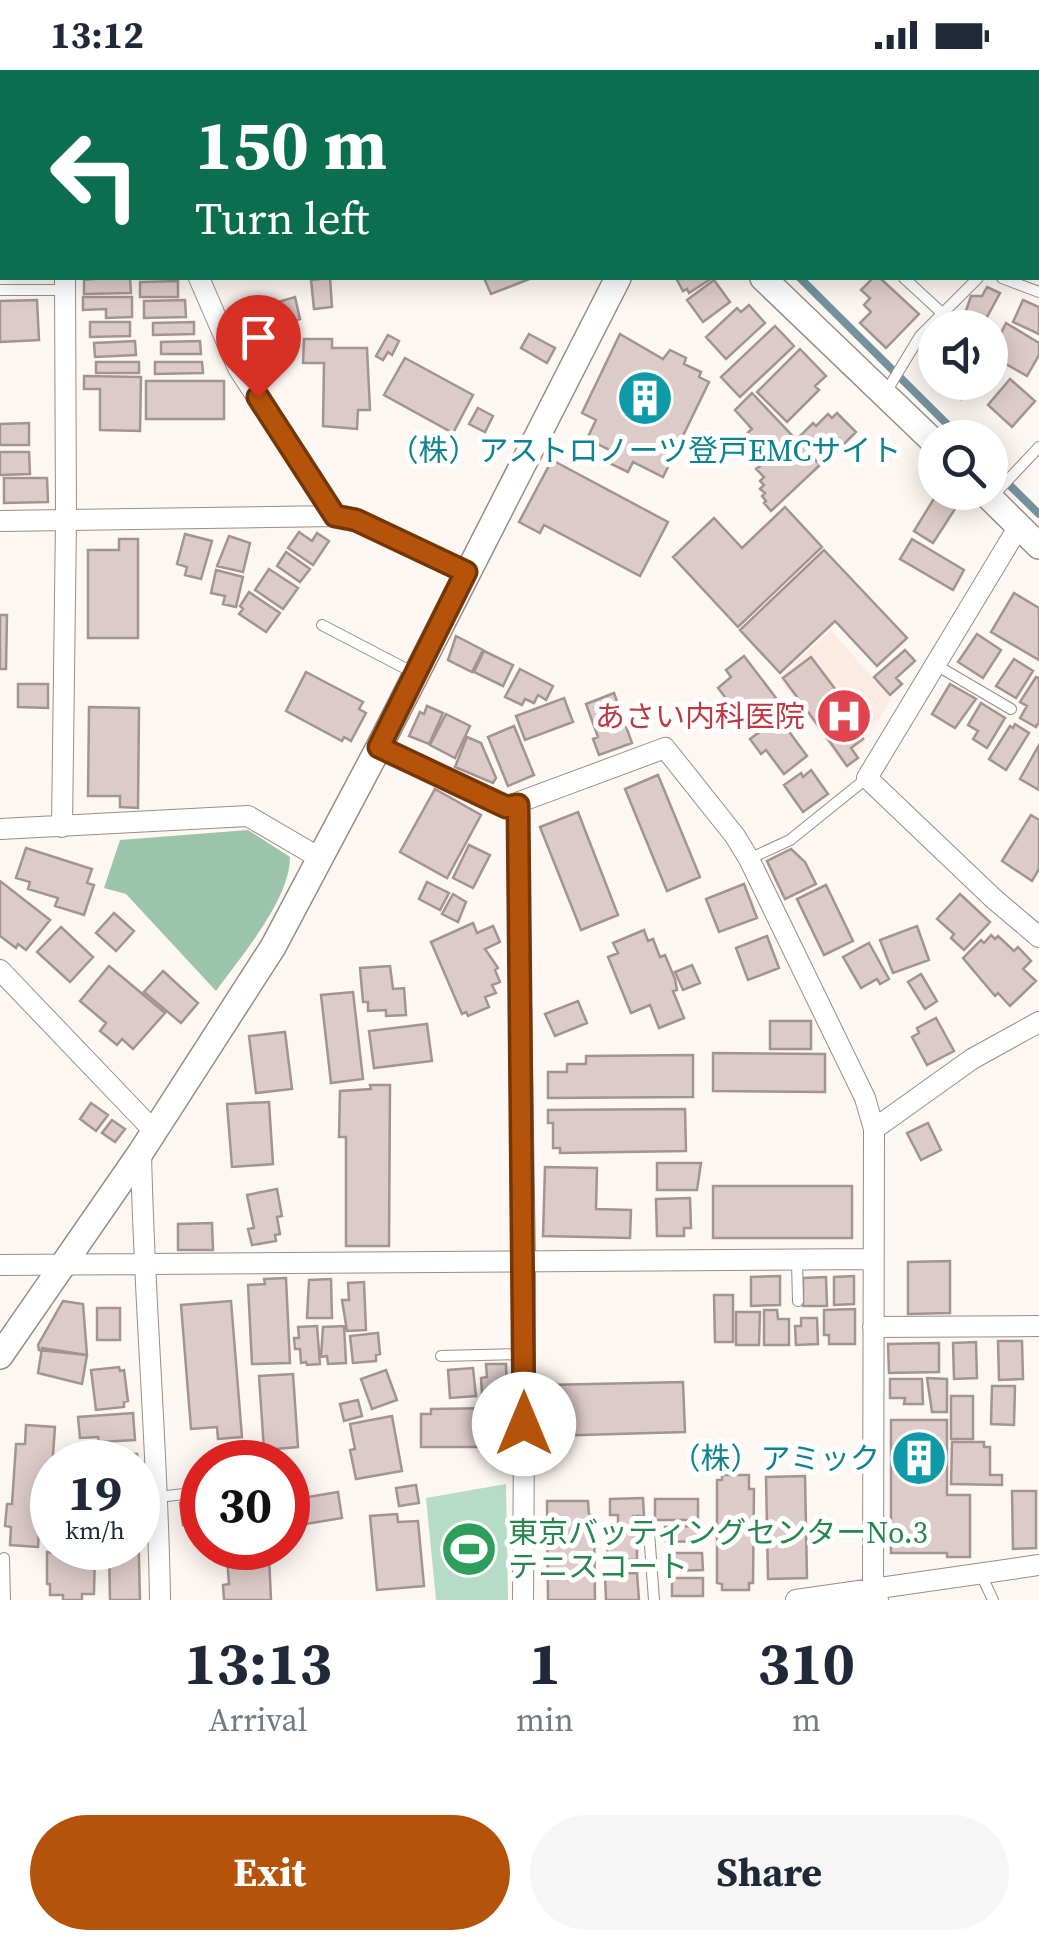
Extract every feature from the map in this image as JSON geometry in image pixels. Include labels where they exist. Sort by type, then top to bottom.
[{"type":"street","points":[[200,280],[238,368],[335,516]]},
{"type":"street","points":[[0,1356],[273,947],[617,280]]},
{"type":"street","points":[[770,280],[918,426]]},
{"type":"street","points":[[62,827],[65,284]]},
{"type":"street","points":[[1001,510],[1039,546]]},
{"type":"street","points":[[0,521],[335,516],[356,520],[466,572]]},
{"type":"street","points":[[1018,526],[867,778],[1039,937]]},
{"type":"street","points":[[379,747],[506,807],[665,748],[749,859],[865,1098],[874,1129],[876,1593]]},
{"type":"street","points":[[518,805],[525,1262],[523,1600]]},
{"type":"street","points":[[0,829],[248,816],[318,858]]},
{"type":"street","points":[[0,970],[147,1141],[144,1264],[155,1440]]},
{"type":"street","points":[[874,1129],[972,1060],[1039,1022]]},
{"type":"street","points":[[0,1265],[797,1262],[872,1258]]},
{"type":"street","points":[[873,1327],[1039,1326]]},
{"type":"street","points":[[796,1600],[876,1593],[980,1571],[1039,1565]]},
{"type":"street","points":[[159,1570],[160,1600]]},
{"type":"lane","points":[[906,280],[938,310]]},
{"type":"lane","points":[[946,310],[976,280]]},
{"type":"lane","points":[[1007,280],[1039,292]]},
{"type":"lane","points":[[0,290],[65,284]]},
{"type":"lane","points":[[886,393],[918,339]]},
{"type":"lane","points":[[1008,477],[1039,448]]},
{"type":"lane","points":[[322,625],[416,674]]},
{"type":"lane","points":[[935,665],[1012,709]]},
{"type":"lane","points":[[749,859],[790,840],[867,778]]},
{"type":"lane","points":[[797,1262],[798,1301]]},
{"type":"lane","points":[[442,1356],[525,1354]]},
{"type":"lane","points":[[649,1532],[654,1600]]},
{"type":"lane","points":[[4,1558],[5,1600]]},
{"type":"lane","points":[[980,1571],[993,1600]]},
{"type":"shaded area","name":"あさい内科医院","points":[[831,630],[891,699],[847,770],[779,678]]},
{"type":"green space","points":[[248,830],[290,857],[288,874],[262,927],[216,991],[126,894],[104,888],[120,840]]},
{"type":"green space","name":"東京バッティングセンターNo.3 テニスコート","points":[[506,1484],[508,1600],[436,1600],[426,1498]]},
{"type":"building","points":[[84,280],[130,280],[131,293],[84,294]]},
{"type":"building","points":[[311,280],[330,280],[332,307],[314,309]]},
{"type":"building","points":[[485,280],[527,280],[491,294]]},
{"type":"building","points":[[677,280],[709,280],[689,293],[687,289],[683,291]]},
{"type":"building","points":[[714,280],[730,302],[703,322],[687,300]]},
{"type":"building","points":[[871,280],[882,280],[918,313],[886,348],[860,323],[871,312],[864,305],[870,298],[861,290]]},
{"type":"building","points":[[178,281],[178,297],[140,297],[140,282]]},
{"type":"building","points":[[987,287],[1000,293],[991,310],[966,310],[971,296],[982,296]]},
{"type":"building","points":[[83,297],[132,297],[132,317],[106,318],[106,309],[83,310]]},
{"type":"building","points":[[295,297],[300,319],[276,325],[271,304]]},
{"type":"building","points":[[37,300],[39,340],[0,342],[0,301]]},
{"type":"building","points":[[185,300],[186,317],[144,318],[144,301]]},
{"type":"building","points":[[1023,300],[1039,307],[1039,334],[1013,322]]},
{"type":"building","points":[[749,305],[765,323],[726,359],[706,337],[737,308],[741,312]]},
{"type":"building","points":[[90,322],[130,322],[130,336],[90,337]]},
{"type":"building","points":[[194,322],[194,334],[153,335],[153,323]]},
{"type":"building","points":[[1008,324],[1039,343],[1039,355],[1027,376],[1008,365]]},
{"type":"building","points":[[775,326],[794,346],[740,397],[721,377]]},
{"type":"building","points":[[529,334],[555,348],[547,363],[521,348]]},
{"type":"building","name":"（株）アストロノーツ登戸EMCサイト","points":[[620,334],[663,359],[670,350],[686,358],[684,364],[701,372],[699,377],[709,382],[663,477],[633,462],[628,472],[611,464],[616,453],[587,439],[596,420],[582,413]]},
{"type":"building","points":[[388,335],[399,341],[392,355],[388,352],[383,360],[376,356]]},
{"type":"building","points":[[304,339],[332,339],[332,348],[367,348],[370,410],[358,410],[357,429],[323,426],[324,363],[303,363]]},
{"type":"building","points":[[135,341],[136,355],[95,357],[94,343]]},
{"type":"building","points":[[200,341],[201,354],[161,354],[161,342]]},
{"type":"building","points":[[800,349],[826,376],[815,386],[819,390],[787,422],[757,392]]},
{"type":"building","points":[[405,358],[473,395],[453,433],[384,395]]},
{"type":"building","points":[[96,362],[139,362],[139,373],[96,373]]},
{"type":"building","points":[[155,362],[202,362],[203,373],[155,374]]},
{"type":"building","points":[[84,376],[141,377],[140,431],[100,430],[100,389],[84,389]]},
{"type":"building","points":[[1010,379],[1035,401],[1012,427],[988,405],[992,400],[1008,400]]},
{"type":"building","points":[[146,381],[224,381],[224,419],[146,419]]},
{"type":"building","points":[[752,393],[820,465],[771,511],[760,489],[764,477],[756,469],[760,466],[748,448],[753,443],[745,435],[752,429],[735,410]]},
{"type":"building","points":[[478,408],[493,416],[485,432],[469,424]]},
{"type":"building","points":[[837,413],[856,432],[825,463],[799,437],[813,423],[816,426],[828,414],[832,418]]},
{"type":"building","points":[[29,423],[29,445],[0,445],[0,424]]},
{"type":"building","points":[[0,452],[29,452],[30,474],[0,475]]},
{"type":"building","points":[[552,460],[668,522],[640,576],[544,525],[540,533],[519,522]]},
{"type":"building","points":[[4,478],[47,478],[48,502],[4,503]]},
{"type":"building","points":[[785,507],[822,547],[738,627],[673,557],[714,518],[742,548]]},
{"type":"building","points":[[927,510],[954,510],[933,543],[914,531]]},
{"type":"building","points":[[299,532],[312,541],[317,533],[329,541],[313,565],[288,548]]},
{"type":"building","points":[[185,534],[212,541],[201,579],[185,575],[187,567],[177,564]]},
{"type":"building","points":[[229,536],[250,543],[243,572],[217,566]]},
{"type":"building","points":[[119,539],[138,539],[138,638],[88,638],[88,550],[119,550]]},
{"type":"building","points":[[912,539],[964,570],[953,590],[900,559]]},
{"type":"building","points":[[824,550],[907,638],[877,666],[835,621],[780,673],[740,630]]},
{"type":"building","points":[[286,552],[310,569],[300,582],[277,566]]},
{"type":"building","points":[[269,569],[298,588],[283,609],[255,590]]},
{"type":"building","points":[[216,570],[243,577],[236,607],[223,604],[225,596],[211,593]]},
{"type":"building","points":[[249,592],[280,613],[266,632],[239,614]]},
{"type":"building","points":[[1014,593],[1039,608],[1039,660],[991,632]]},
{"type":"building","points":[[0,615],[7,615],[6,669],[0,669]]},
{"type":"building","points":[[977,634],[1001,650],[983,678],[958,662]]},
{"type":"building","points":[[456,636],[483,650],[472,672],[448,660]]},
{"type":"building","points":[[905,650],[915,661],[896,678],[902,684],[890,695],[874,677]]},
{"type":"building","points":[[484,651],[513,665],[503,686],[474,672]]},
{"type":"building","points":[[744,656],[776,698],[758,713],[748,700],[735,710],[718,688],[731,677],[726,670]]},
{"type":"building","name":"あさい内科医院","points":[[811,657],[851,710],[822,731],[783,678]]},
{"type":"building","points":[[1014,659],[1033,671],[1016,698],[996,686]]},
{"type":"building","points":[[520,669],[553,686],[546,700],[538,695],[534,703],[525,699],[522,705],[505,697]]},
{"type":"building","points":[[306,672],[363,702],[359,709],[366,713],[351,741],[344,737],[342,741],[286,711]]},
{"type":"building","points":[[1036,677],[1036,727],[1020,718],[1027,706],[1020,702]]},
{"type":"building","points":[[18,684],[48,684],[48,708],[18,707]]},
{"type":"building","points":[[950,684],[976,699],[955,728],[932,714]]},
{"type":"building","points":[[614,693],[632,743],[599,755],[593,739],[598,737],[586,704]]},
{"type":"building","points":[[564,698],[573,722],[525,740],[516,716]]},
{"type":"building","points":[[981,703],[1005,718],[987,748],[973,739],[978,731],[968,725]]},
{"type":"building","points":[[427,706],[443,713],[429,744],[409,736]]},
{"type":"building","points":[[89,707],[139,708],[138,808],[120,807],[120,796],[88,796]]},
{"type":"building","points":[[446,714],[470,726],[455,758],[430,745]]},
{"type":"building","points":[[779,718],[807,756],[784,774],[766,750],[761,754],[750,739]]},
{"type":"building","points":[[849,718],[863,739],[851,748],[858,758],[847,766],[825,735]]},
{"type":"building","points":[[1015,724],[1029,733],[1006,770],[989,759]]},
{"type":"building","points":[[514,726],[534,775],[508,786],[488,737]]},
{"type":"building","points":[[467,737],[481,743],[496,778],[493,783],[455,767]]},
{"type":"building","points":[[1039,745],[1039,790],[1020,779]]},
{"type":"building","points":[[811,770],[828,794],[803,812],[784,785]]},
{"type":"building","points":[[658,775],[700,877],[667,891],[625,789]]},
{"type":"building","points":[[435,789],[481,815],[447,878],[400,852]]},
{"type":"building","points":[[578,812],[618,915],[581,930],[540,827]]},
{"type":"building","points":[[1031,815],[1039,820],[1039,869],[1032,881],[1002,861]]},
{"type":"building","points":[[469,845],[490,855],[473,888],[453,878]]},
{"type":"building","points":[[26,848],[92,869],[87,883],[94,885],[84,915],[55,906],[58,898],[28,889],[30,882],[16,878]]},
{"type":"building","points":[[791,849],[805,862],[816,884],[785,899],[767,861]]},
{"type":"building","points":[[0,881],[50,920],[26,950],[0,936]]},
{"type":"building","points":[[427,882],[449,893],[440,910],[419,899]]},
{"type":"building","points":[[744,884],[757,918],[719,932],[706,899]]},
{"type":"building","points":[[826,885],[853,941],[824,955],[797,899]]},
{"type":"building","points":[[453,894],[466,902],[458,922],[442,914]]},
{"type":"building","points":[[960,894],[990,922],[964,950],[937,919]]},
{"type":"building","points":[[114,913],[134,931],[116,951],[96,933]]},
{"type":"building","points":[[473,923],[477,933],[493,926],[500,942],[485,949],[498,968],[495,970],[500,982],[492,985],[496,993],[485,997],[489,1007],[468,1016],[466,1012],[462,1014],[431,942]]},
{"type":"building","points":[[917,926],[929,960],[893,973],[880,940]]},
{"type":"building","points":[[61,927],[93,957],[70,982],[37,952]]},
{"type":"building","points":[[644,930],[648,941],[653,939],[660,957],[665,955],[684,1018],[659,1028],[650,1005],[631,1013],[608,957],[618,953],[613,943]]},
{"type":"building","points":[[991,935],[995,939],[998,936],[1014,951],[1018,947],[1031,961],[1023,969],[1036,981],[1010,1006],[998,993],[995,996],[963,958]]},
{"type":"building","points":[[767,936],[779,968],[748,980],[736,948]]},
{"type":"building","points":[[869,943],[889,979],[880,984],[877,979],[861,988],[843,957]]},
{"type":"building","points":[[692,965],[700,983],[683,990],[675,972]]},
{"type":"building","points":[[109,966],[165,1013],[133,1049],[122,1039],[117,1045],[100,1031],[106,1023],[80,1001]]},
{"type":"building","points":[[390,966],[393,989],[404,988],[406,1015],[386,1016],[386,1010],[368,1011],[368,1002],[363,1002],[360,968]]},
{"type":"building","points":[[163,971],[198,1003],[181,1023],[144,992]]},
{"type":"building","points":[[921,974],[937,1001],[925,1009],[908,982]]},
{"type":"building","points":[[353,992],[363,1079],[331,1083],[321,995]]},
{"type":"building","points":[[578,1001],[587,1023],[555,1036],[545,1014]]},
{"type":"building","points":[[936,1018],[954,1051],[927,1065],[912,1037],[919,1033],[917,1028]]},
{"type":"building","points":[[770,1021],[811,1021],[811,1049],[770,1049]]},
{"type":"building","points":[[427,1024],[432,1061],[374,1068],[369,1031]]},
{"type":"building","points":[[285,1032],[292,1089],[256,1093],[249,1036]]},
{"type":"building","points":[[713,1053],[825,1054],[825,1092],[713,1091]]},
{"type":"building","points":[[693,1055],[693,1097],[548,1098],[548,1072],[567,1072],[567,1064],[586,1064],[586,1056]]},
{"type":"building","points":[[370,1085],[390,1085],[389,1246],[346,1246],[346,1137],[339,1137],[340,1091],[371,1089]]},
{"type":"building","points":[[269,1102],[273,1164],[232,1167],[227,1104]]},
{"type":"building","points":[[91,1103],[108,1115],[96,1131],[80,1119]]},
{"type":"building","points":[[685,1109],[686,1151],[560,1153],[560,1148],[553,1148],[553,1123],[548,1123],[548,1110]]},
{"type":"building","points":[[112,1120],[125,1129],[115,1142],[102,1133]]},
{"type":"building","points":[[928,1123],[941,1150],[921,1160],[907,1133]]},
{"type":"building","points":[[657,1163],[701,1163],[697,1190],[657,1190]]},
{"type":"building","points":[[545,1167],[597,1168],[596,1209],[631,1210],[630,1238],[543,1236]]},
{"type":"building","points":[[713,1186],[852,1186],[852,1238],[713,1238]]},
{"type":"building","points":[[277,1189],[282,1216],[277,1217],[280,1234],[275,1235],[276,1241],[252,1245],[248,1229],[254,1228],[247,1195]]},
{"type":"building","points":[[690,1198],[691,1228],[684,1228],[684,1236],[657,1236],[656,1199]]},
{"type":"building","points":[[212,1223],[213,1250],[178,1250],[178,1224]]},
{"type":"building","points":[[950,1261],[950,1313],[908,1314],[908,1262]]},
{"type":"building","points":[[780,1276],[780,1305],[751,1306],[751,1277]]},
{"type":"building","points":[[854,1276],[854,1304],[834,1305],[834,1277]]},
{"type":"building","points":[[826,1277],[827,1306],[803,1306],[803,1278]]},
{"type":"building","points":[[286,1278],[290,1363],[252,1364],[248,1285],[265,1284],[264,1279]]},
{"type":"building","points":[[331,1279],[332,1318],[307,1318],[309,1280]]},
{"type":"building","points":[[364,1282],[366,1330],[347,1331],[342,1300],[349,1300],[348,1283]]},
{"type":"building","points":[[714,1295],[733,1295],[733,1342],[715,1342]]},
{"type":"building","points":[[63,1301],[83,1304],[87,1355],[39,1350],[38,1345]]},
{"type":"building","points":[[231,1301],[242,1437],[218,1439],[217,1427],[191,1429],[181,1305]]},
{"type":"building","points":[[97,1308],[120,1308],[120,1340],[97,1340]]},
{"type":"building","points":[[855,1309],[855,1344],[829,1344],[829,1335],[824,1335],[824,1310]]},
{"type":"building","points":[[764,1310],[777,1310],[778,1319],[789,1319],[789,1345],[764,1345]]},
{"type":"building","points":[[736,1312],[760,1312],[759,1345],[736,1345]]},
{"type":"building","points":[[801,1318],[817,1318],[818,1344],[796,1345],[795,1326],[801,1326]]},
{"type":"building","points":[[317,1326],[320,1364],[301,1363],[294,1338],[299,1338],[298,1327]]},
{"type":"building","points":[[344,1326],[346,1363],[328,1364],[327,1356],[321,1357],[323,1327]]},
{"type":"building","points":[[378,1333],[380,1354],[376,1361],[353,1363],[350,1336]]},
{"type":"building","points":[[998,1341],[1022,1341],[1023,1379],[999,1380]]},
{"type":"building","points":[[976,1342],[977,1378],[954,1379],[953,1343]]},
{"type":"building","points":[[939,1343],[939,1372],[889,1373],[888,1344]]},
{"type":"building","points":[[42,1348],[87,1355],[82,1384],[38,1373]]},
{"type":"building","points":[[486,1364],[506,1364],[507,1398],[494,1398],[494,1392],[482,1393],[481,1378],[487,1377]]},
{"type":"building","points":[[473,1368],[476,1396],[450,1398],[448,1370]]},
{"type":"building","points":[[91,1370],[124,1370],[128,1401],[124,1407],[96,1410]]},
{"type":"building","points":[[386,1370],[397,1400],[372,1409],[361,1379]]},
{"type":"building","points":[[293,1374],[298,1440],[263,1440],[259,1376]]},
{"type":"building","points":[[927,1378],[947,1379],[947,1412],[932,1412]]},
{"type":"building","points":[[890,1379],[922,1379],[923,1404],[904,1404],[905,1398],[890,1398]]},
{"type":"building","points":[[683,1382],[685,1432],[547,1436],[545,1385]]},
{"type":"building","points":[[992,1386],[1015,1386],[1014,1425],[991,1424]]},
{"type":"building","points":[[951,1396],[973,1396],[973,1439],[951,1439]]},
{"type":"building","points":[[358,1400],[362,1416],[344,1421],[340,1404]]},
{"type":"building","points":[[495,1408],[495,1418],[490,1417],[490,1447],[421,1447],[421,1414],[431,1414],[431,1409]]},
{"type":"building","points":[[133,1413],[135,1440],[80,1438],[78,1417]]},
{"type":"building","points":[[392,1416],[402,1471],[356,1479],[350,1424]]},
{"type":"building","name":"（株）アミック","points":[[891,1420],[947,1420],[947,1495],[970,1495],[970,1557],[891,1553]]},
{"type":"building","points":[[26,1425],[55,1427],[54,1440],[30,1440],[30,1546],[10,1545],[11,1527],[5,1526],[7,1504],[12,1504],[16,1444],[25,1444]]},
{"type":"building","points":[[952,1442],[984,1442],[984,1447],[990,1447],[990,1475],[1002,1475],[1002,1485],[951,1484]]},
{"type":"building","points":[[722,1475],[749,1475],[749,1489],[754,1489],[753,1583],[749,1583],[749,1590],[722,1590],[722,1584],[717,1583],[717,1480],[722,1480]]},
{"type":"building","points":[[805,1476],[807,1578],[768,1579],[766,1477]]},
{"type":"building","points":[[416,1485],[419,1503],[399,1506],[396,1488]]},
{"type":"building","points":[[1012,1491],[1036,1491],[1036,1548],[1013,1549]]},
{"type":"building","points":[[338,1492],[342,1518],[310,1523],[310,1497]]},
{"type":"building","points":[[643,1498],[644,1516],[633,1516],[633,1527],[618,1527],[618,1515],[610,1515],[610,1499]]},
{"type":"building","points":[[655,1499],[698,1499],[698,1520],[655,1520]]},
{"type":"building","points":[[547,1501],[588,1501],[589,1515],[594,1515],[595,1600],[548,1600]]},
{"type":"building","points":[[397,1514],[398,1522],[418,1521],[424,1586],[377,1590],[370,1516]]},
{"type":"building","points":[[702,1526],[702,1541],[666,1542],[665,1527]]},
{"type":"building","points":[[608,1533],[637,1533],[637,1560],[607,1559]]},
{"type":"building","points":[[671,1553],[702,1553],[703,1570],[671,1571]]},
{"type":"building","points":[[47,1570],[95,1570],[94,1594],[82,1594],[82,1600],[50,1595]]},
{"type":"building","points":[[109,1570],[139,1570],[140,1600],[110,1600]]},
{"type":"building","points":[[228,1570],[270,1570],[271,1600],[224,1600],[223,1585],[229,1584]]},
{"type":"building","points":[[637,1573],[639,1600],[606,1600],[605,1574]]},
{"type":"building","points":[[672,1578],[703,1578],[703,1596],[672,1596]]},
{"type":"waterway","points":[[802,280],[943,420]]},
{"type":"waterway","points":[[1008,484],[1039,514]]},
{"type":"place","name":"（株）アストロノーツ登戸EMCサイト","points":[[645,398]]},
{"type":"place","name":"あさい内科医院","points":[[844,716]]},
{"type":"place","name":"（株）アミック","points":[[919,1458]]},
{"type":"place","name":"東京バッティングセンターNo.3 テニスコート","points":[[469,1549]]},
{"type":"route","points":[[258,397],[335,516],[356,520],[466,572],[379,747],[506,807],[518,805],[524,1424]]}]
